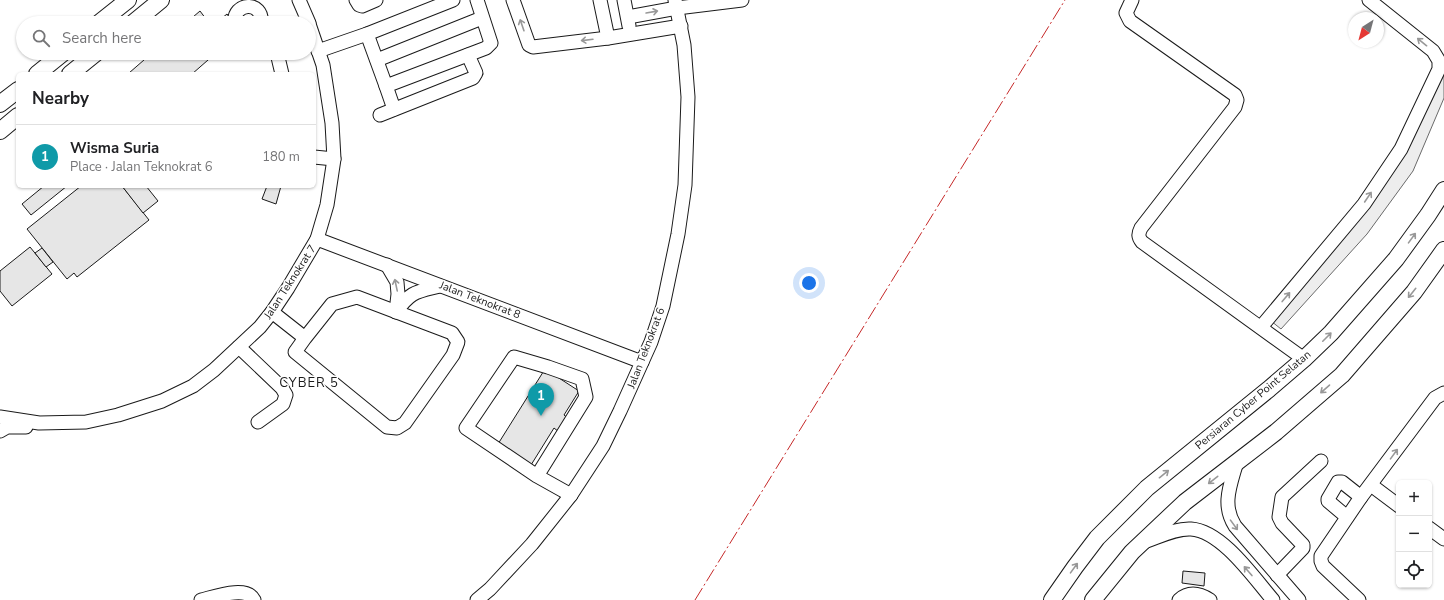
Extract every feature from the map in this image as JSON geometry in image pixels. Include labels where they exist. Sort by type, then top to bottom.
[{"type":"main road","points":[[108,16],[128,0]]},
{"type":"main road","points":[[142,16],[161,0]]},
{"type":"main road","points":[[39,72],[54,60]]},
{"type":"main road","points":[[72,72],[87,60]]},
{"type":"main road","points":[[0,104],[16,92]]},
{"type":"main road","points":[[0,131],[16,118]]},
{"type":"main road","name":"Persiaran Cyber Point Selatan","points":[[1052,600],[1097,538],[1146,488],[1263,394],[1304,359],[1331,333],[1396,259],[1444,190]]},
{"type":"main road","points":[[1096,599],[1132,552],[1184,502],[1276,432],[1342,375],[1414,292],[1444,250]]},
{"type":"street","name":"Jalan Teknokrat 7","points":[[299,0],[306,16]]},
{"type":"street","points":[[356,0],[359,5],[362,6],[376,0]]},
{"type":"street","points":[[318,51],[367,34],[452,0]]},
{"type":"street","points":[[386,86],[486,48],[491,43],[477,0]]},
{"type":"street","points":[[513,0],[529,45],[533,47],[608,38],[630,33],[681,26]]},
{"type":"street","points":[[600,0],[608,38]]},
{"type":"street","points":[[624,0],[630,33]]},
{"type":"street","points":[[628,17],[676,4],[742,0]]},
{"type":"street","points":[[1132,0],[1126,13],[1126,17],[1130,21],[1235,96],[1237,100],[1235,107],[1141,228],[1139,234],[1140,239],[1142,242],[1304,359]]},
{"type":"street","points":[[1261,327],[1364,204],[1401,149],[1439,69],[1439,60],[1433,51],[1369,0]]},
{"type":"street","name":"Jalan Teknokrat 6","points":[[477,600],[490,589],[532,544],[571,495],[603,446],[642,362],[663,306],[678,234],[685,185],[688,97],[684,45],[676,4]]},
{"type":"street","points":[[235,16],[241,8],[249,6],[257,10],[260,16]]},
{"type":"street","points":[[377,60],[482,18]]},
{"type":"street","points":[[367,34],[394,109]]},
{"type":"street","name":"Jalan Teknokrat 7","points":[[0,417],[39,423],[86,422],[118,415],[162,401],[193,386],[214,370],[260,327],[288,288],[317,239],[327,205],[334,159],[332,123],[323,65],[316,45]]},
{"type":"street","points":[[380,115],[473,78],[476,73],[468,55]]},
{"type":"street","points":[[279,60],[282,72]]},
{"type":"street","points":[[316,157],[334,159]]},
{"type":"street","name":"Jalan Teknokrat 8","points":[[317,239],[642,362]]},
{"type":"street","points":[[387,265],[397,282],[398,294],[396,312]]},
{"type":"street","points":[[396,312],[406,298],[416,292],[440,286]]},
{"type":"street","points":[[357,297],[452,333],[458,342],[453,355],[405,423],[397,428],[387,427],[295,352],[305,338],[332,304],[357,297]]},
{"type":"street","points":[[272,312],[305,338]]},
{"type":"street","points":[[239,347],[282,388],[286,395],[283,404],[258,422]]},
{"type":"street","points":[[537,476],[586,397],[582,379],[548,367],[514,358],[466,428],[537,476],[571,495]]},
{"type":"street","points":[[1358,600],[1323,566],[1321,556],[1362,496],[1435,398],[1444,393]]},
{"type":"street","points":[[0,431],[7,428],[64,422]]},
{"type":"street","points":[[1237,461],[1228,500],[1229,517],[1235,526],[1299,600]]},
{"type":"street","points":[[1277,575],[1302,551],[1303,548],[1303,545],[1282,523],[1279,517],[1282,497],[1322,461]]},
{"type":"street","points":[[1347,517],[1328,501],[1338,482],[1342,482],[1362,496]]},
{"type":"street","points":[[1370,485],[1396,504]]},
{"type":"street","points":[[1140,544],[1179,530],[1191,529],[1210,535],[1228,548],[1273,600]]},
{"type":"street","points":[[1432,530],[1444,539]]},
{"type":"street","points":[[201,600],[236,592],[248,594],[254,600]]},
{"type":"street","points":[[1179,600],[1185,595],[1199,594],[1210,600]]},
{"type":"shaded area","points":[[1444,71],[1444,98],[1413,171],[1367,234],[1281,329],[1271,321],[1356,223]]},
{"type":"building","points":[[200,11],[204,16],[194,16]]},
{"type":"building","points":[[144,60],[208,60],[194,72],[130,72]]},
{"type":"building","points":[[42,188],[65,188],[31,215],[22,204]]},
{"type":"building","points":[[78,188],[124,188],[149,220],[77,277],[74,273],[67,279],[27,229]]},
{"type":"building","points":[[124,188],[148,188],[158,201],[143,213]]},
{"type":"building","points":[[266,188],[280,188],[276,204],[262,199]]},
{"type":"building","points":[[30,247],[52,274],[12,306],[0,291],[0,271]]},
{"type":"building","points":[[42,248],[53,262],[46,267],[35,253]]},
{"type":"building","points":[[545,369],[579,391],[564,415],[568,418],[559,432],[554,428],[531,465],[498,444]]},
{"type":"building","points":[[1183,571],[1205,573],[1204,586],[1182,583]]},
{"type":"power","points":[[695,600],[1065,0]]},
{"type":"place","name":"Wisma Suria","points":[[541,416]]},
{"type":"district","name":"CYBER 5","points":[[309,383]]}]
